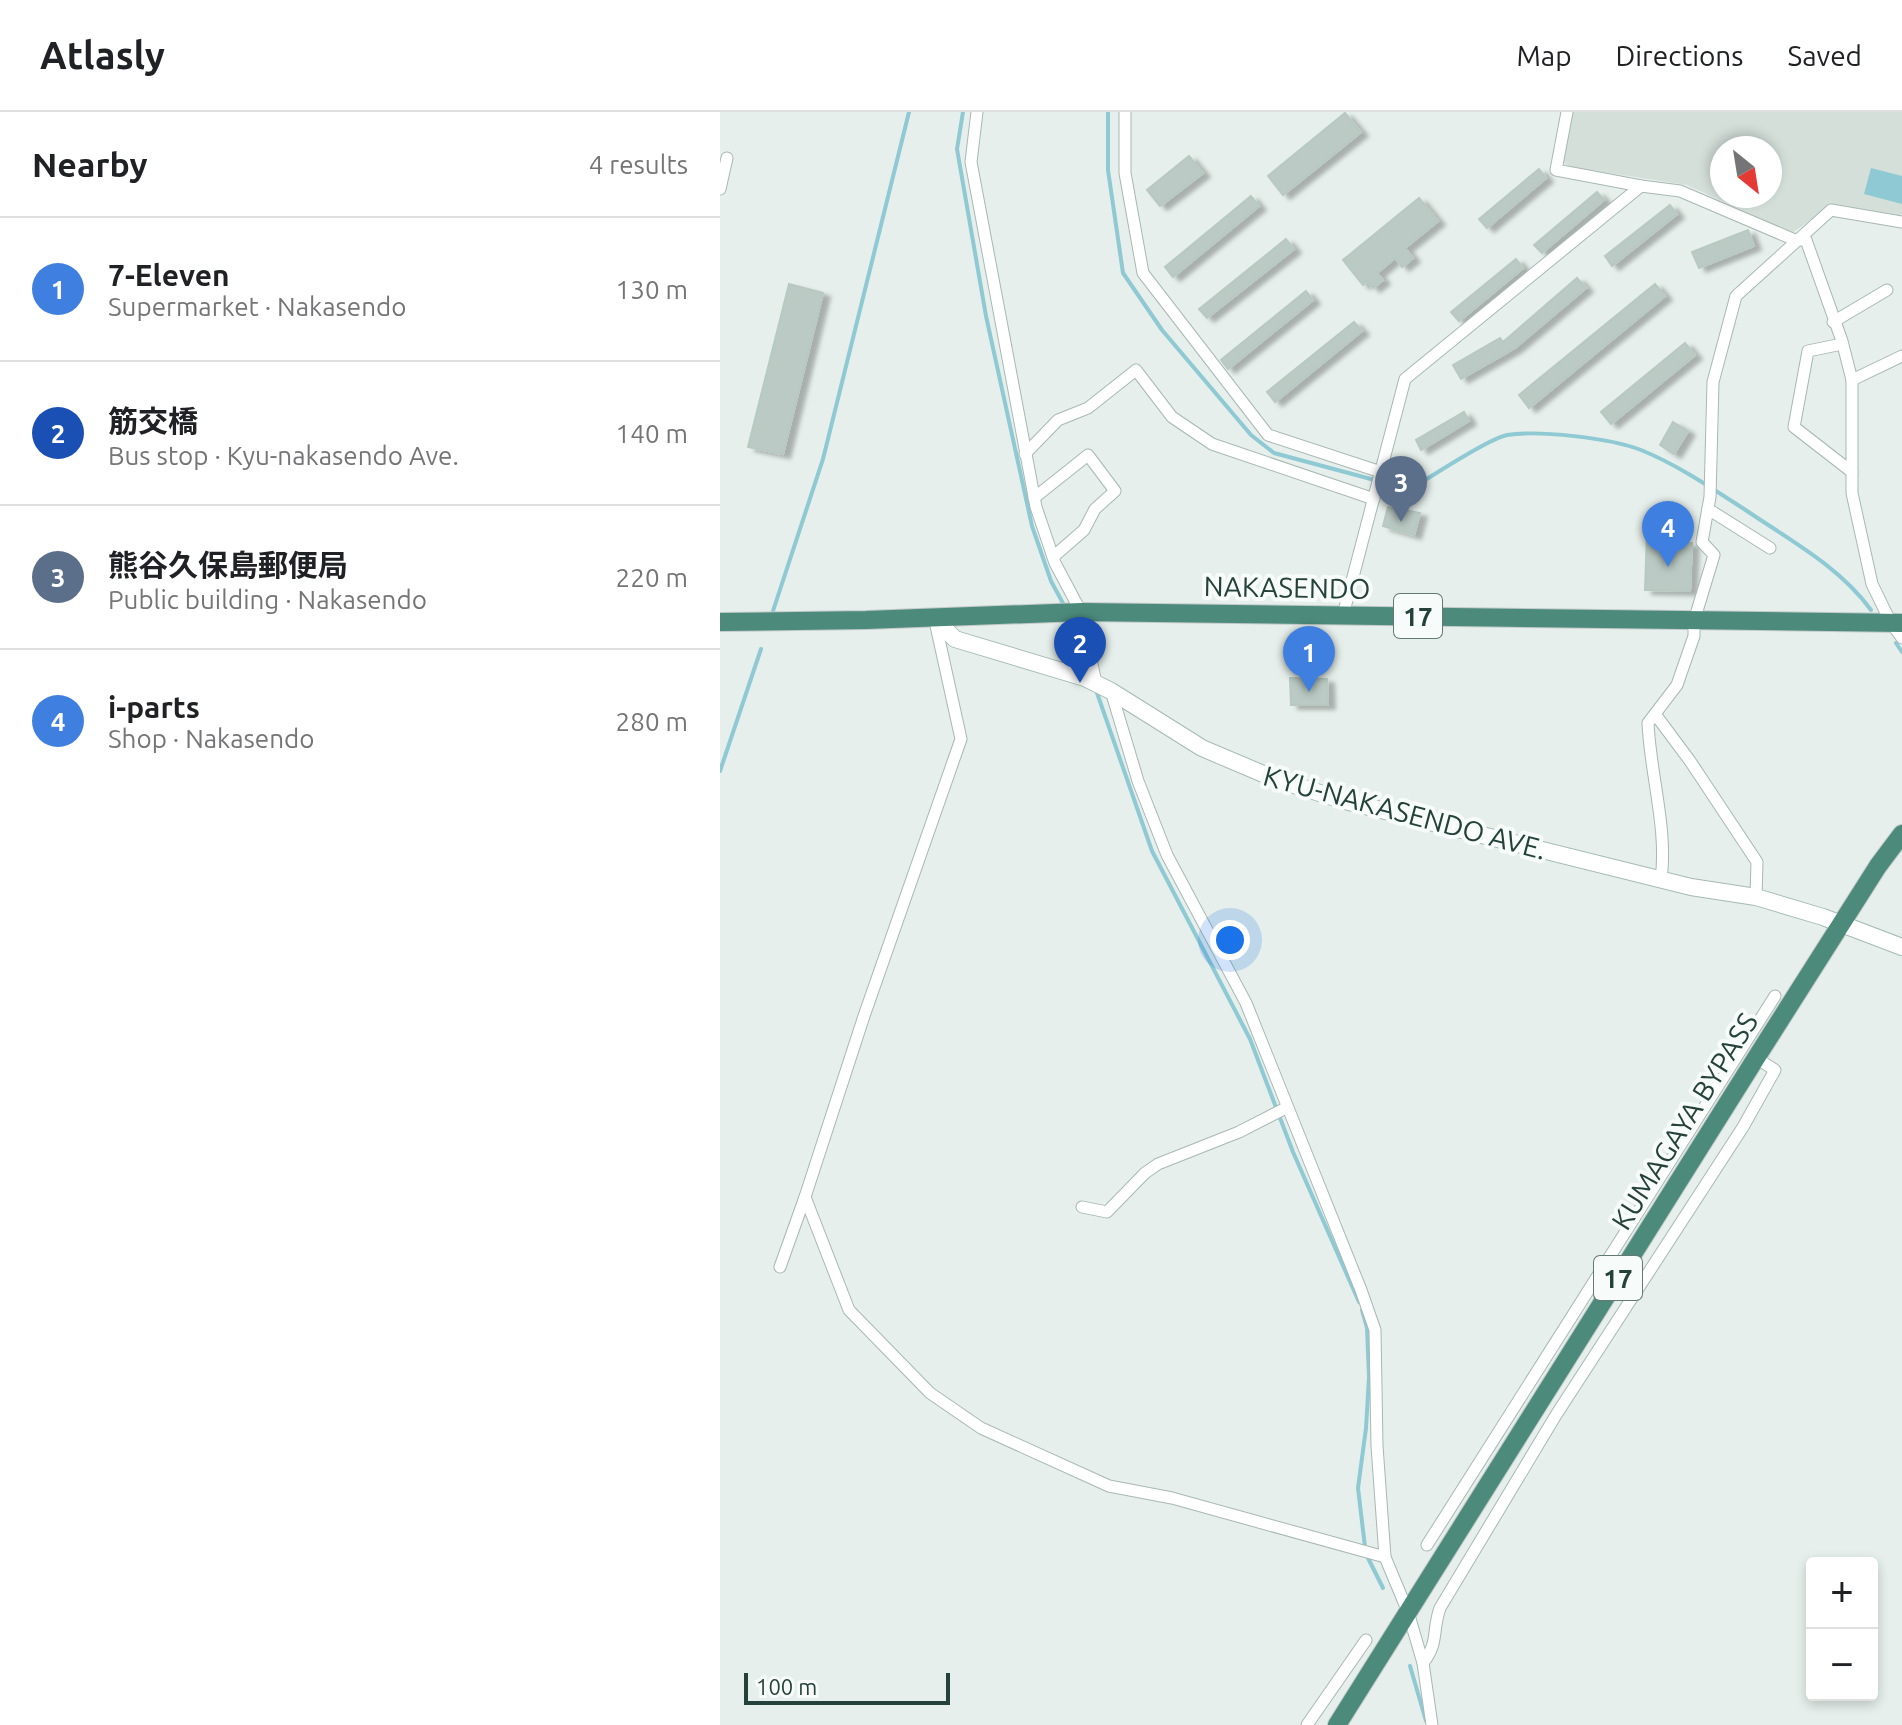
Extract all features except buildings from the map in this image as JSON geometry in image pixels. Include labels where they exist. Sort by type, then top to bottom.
[{"type":"highway","name":"NAKASENDO","points":[[720,622],[1081,612],[1694,621],[1898,628]]},
{"type":"highway","name":"KUMAGAYA BYPASS","points":[[1342,1723],[1508,1455],[1710,1116],[1756,1058],[1902,834]]},
{"type":"main road","name":"KYU-NAKASENDO AVE.","points":[[934,618],[955,639],[1096,683],[1202,748],[1311,792],[1661,879],[1756,897],[1823,917],[1902,947]]},
{"type":"street","points":[[977,112],[971,162],[1034,498],[1053,557],[1081,612],[1096,683]]},
{"type":"street","points":[[1125,112],[1125,173],[1143,273],[1268,435],[1381,473]]},
{"type":"street","points":[[1567,112],[1556,170],[1680,191],[1795,240],[1806,240],[1852,380],[1852,493],[1872,584],[1898,628]]},
{"type":"street","points":[[720,189],[727,158]]},
{"type":"street","points":[[1343,615],[1405,379],[1641,186]]},
{"type":"street","points":[[1661,879],[1661,839],[1648,723],[1677,685],[1694,636],[1694,621],[1714,555],[1702,542],[1711,478],[1713,382],[1736,296],[1831,210],[1902,222]]},
{"type":"street","points":[[1833,322],[1887,290]]},
{"type":"street","points":[[1842,344],[1808,351],[1794,427],[1852,472]]},
{"type":"street","points":[[1852,380],[1902,356]]},
{"type":"street","points":[[1025,454],[1058,420],[1088,408],[1136,370],[1172,417],[1212,444],[1375,494]]},
{"type":"street","points":[[1034,498],[1088,455],[1115,491],[1095,509],[1084,530],[1053,557]]},
{"type":"street","points":[[1709,503],[1770,548]]},
{"type":"street","points":[[780,1267],[961,739],[934,618]]},
{"type":"street","points":[[1111,691],[1138,781],[1167,855],[1246,1003],[1375,1330],[1377,1446],[1385,1557],[1408,1612],[1423,1663],[1432,1725]]},
{"type":"street","points":[[1655,714],[1757,862],[1756,897]]},
{"type":"street","points":[[1427,1545],[1710,1116],[1775,996]]},
{"type":"street","points":[[1423,1663],[1433,1651],[1435,1623],[1440,1608],[1556,1415],[1743,1127],[1775,1070],[1756,1058]]},
{"type":"street","points":[[1082,1207],[1107,1212],[1158,1164],[1239,1132],[1286,1108]]},
{"type":"street","points":[[805,1197],[849,1310],[930,1393],[981,1428],[1109,1486],[1172,1498],[1385,1557]]},
{"type":"street","points":[[1491,1445],[1508,1455]]},
{"type":"street","points":[[1307,1725],[1366,1640]]},
{"type":"street","points":[[1321,1704],[1342,1723]]},
{"type":"shaded area","points":[[1572,112],[1902,112],[1902,217],[1833,204],[1792,233],[1737,208],[1782,208],[1782,136],[1710,136],[1710,196],[1687,185],[1570,167],[1562,161]]},
{"type":"water","points":[[1871,168],[1902,176],[1902,204],[1864,194]]},
{"type":"waterway","points":[[773,611],[823,459],[909,112]]},
{"type":"waterway","points":[[963,112],[957,149],[986,316],[1032,526],[1051,581],[1065,607]]},
{"type":"waterway","points":[[1108,112],[1108,170],[1123,273],[1162,330],[1251,435],[1274,453],[1397,486],[1408,486],[1422,482],[1477,448],[1507,435],[1555,434],[1628,446],[1682,470],[1797,544],[1845,580],[1871,610]]},
{"type":"waterway","points":[[1070,619],[1084,651]]},
{"type":"waterway","points":[[1896,643],[1902,652]]},
{"type":"waterway","points":[[720,771],[761,649]]},
{"type":"waterway","points":[[1096,690],[1152,851],[1250,1039],[1293,1152],[1359,1302]]},
{"type":"waterway","points":[[1362,1310],[1367,1328],[1369,1377],[1358,1488],[1365,1547]]},
{"type":"waterway","points":[[1367,1556],[1383,1588]]},
{"type":"waterway","points":[[1410,1666],[1426,1721]]},
{"type":"place","name":"熊谷久保島郵便局","points":[[1401,522]]},
{"type":"place","name":"i-parts","points":[[1668,567]]},
{"type":"place","name":"筋交橋","points":[[1080,683]]},
{"type":"place","name":"7-Eleven","points":[[1309,692]]}]
